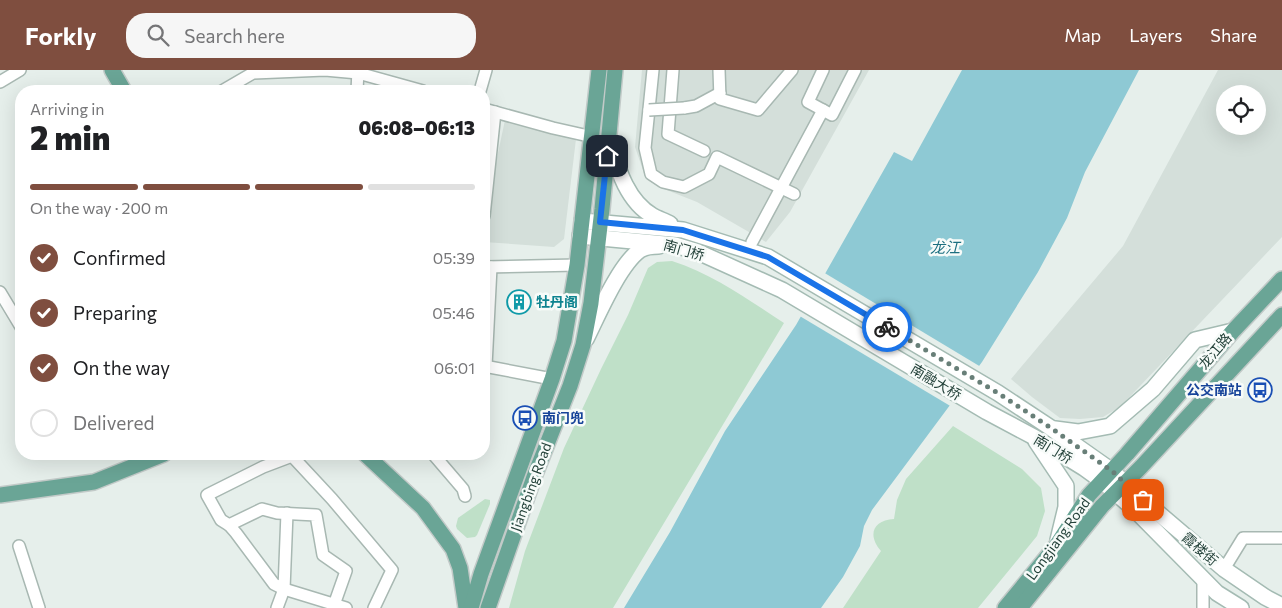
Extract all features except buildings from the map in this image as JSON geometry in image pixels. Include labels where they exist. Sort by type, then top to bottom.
[{"type":"main road","points":[[112,70],[121,85]]},
{"type":"main road","name":"Jiangbing Road","points":[[471,608],[481,574],[564,341],[577,265],[593,137],[599,70]]},
{"type":"main road","name":"Jiangbing Road","points":[[488,608],[534,477],[570,386],[582,346],[591,303],[615,70]]},
{"type":"main road","name":"龙江路","points":[[1107,476],[1233,331],[1282,279]]},
{"type":"main road","name":"龙江路","points":[[1120,488],[1282,315]]},
{"type":"main road","points":[[0,487],[91,473],[125,460]]},
{"type":"main road","points":[[0,495],[94,482],[149,460]]},
{"type":"main road","points":[[371,460],[423,508],[453,549],[460,568],[466,608]]},
{"type":"main road","name":"Longjiang Road","points":[[1005,608],[1056,546],[1090,495],[1107,476]]},
{"type":"main road","name":"Longjiang Road","points":[[1020,608],[1102,506],[1120,488]]},
{"type":"street","points":[[0,82],[20,70]]},
{"type":"street","points":[[240,85],[252,71],[325,70],[358,72],[401,85]]},
{"type":"street","points":[[482,85],[486,70]]},
{"type":"street","points":[[653,70],[645,148],[651,174],[663,182],[684,188],[709,174],[717,157],[794,194]]},
{"type":"street","points":[[673,70],[668,134],[704,150]]},
{"type":"street","points":[[719,70],[720,99],[758,110],[792,70]]},
{"type":"street","points":[[818,72],[808,102],[832,115],[851,71]]},
{"type":"street","points":[[357,85],[358,72]]},
{"type":"street","points":[[649,110],[696,106],[720,93]]},
{"type":"street","points":[[752,242],[824,110]]},
{"type":"street","points":[[490,111],[593,137]]},
{"type":"street","points":[[608,138],[618,170],[635,199],[652,216],[683,230]]},
{"type":"street","name":"南门桥","points":[[581,228],[675,244],[698,252],[782,290]]},
{"type":"street","name":"南门桥","points":[[599,230],[683,230],[768,257],[794,272]]},
{"type":"street","points":[[582,346],[616,282],[639,251],[648,246],[675,244]]},
{"type":"street","points":[[490,267],[577,265]]},
{"type":"street","name":"南融大桥","points":[[794,272],[998,393]]},
{"type":"street","name":"南融大桥","points":[[782,290],[987,412]]},
{"type":"street","points":[[0,292],[15,318]]},
{"type":"street","points":[[1051,428],[1078,432],[1110,426],[1153,389],[1195,340],[1233,331]]},
{"type":"street","points":[[490,367],[552,379]]},
{"type":"street","name":"南门桥","points":[[998,393],[1051,428],[1120,488]]},
{"type":"street","name":"南门桥","points":[[987,412],[1107,476]]},
{"type":"street","points":[[1034,438],[1066,486],[1066,508],[1056,546]]},
{"type":"street","points":[[228,525],[262,509],[316,515],[322,555],[346,571],[340,606],[284,589],[274,584],[228,525],[220,520],[207,495],[263,467],[281,460]]},
{"type":"street","points":[[296,460],[392,570],[374,608]]},
{"type":"street","points":[[437,460],[463,489],[465,496]]},
{"type":"street","name":"霞楼街","points":[[1120,488],[1224,569],[1265,597],[1282,606]]},
{"type":"street","name":"霞楼街","points":[[1120,488],[1134,509],[1203,580],[1217,593],[1240,608]]},
{"type":"street","points":[[277,608],[284,589],[287,513]]},
{"type":"street","points":[[1224,569],[1243,538],[1282,538]]},
{"type":"street","points":[[19,546],[39,608]]},
{"type":"street","points":[[1203,580],[1204,608]]},
{"type":"shaded area","points":[[642,70],[869,70],[790,212],[766,242],[697,202],[659,187],[646,179],[635,147]]},
{"type":"shaded area","points":[[1218,70],[1282,70],[1282,237],[1120,407],[1103,417],[1060,418],[1011,379],[1123,246]]},
{"type":"shaded area","points":[[505,120],[576,139],[564,239],[554,247],[490,242],[490,191]]},
{"type":"green space","points":[[672,261],[717,280],[784,323],[613,608],[509,608],[525,551],[564,448],[628,315],[648,268],[657,262]]},
{"type":"green space","points":[[953,426],[1022,469],[1041,488],[1045,511],[1037,536],[978,608],[843,608],[881,551],[874,539],[874,529],[881,522],[894,519],[897,500],[906,479]]},
{"type":"green space","points":[[485,499],[490,500],[490,504],[477,535],[467,538],[457,529],[458,518]]},
{"type":"water","name":"龙江","points":[[962,70],[1139,70],[1085,172],[1067,218],[1038,272],[982,362],[872,510],[864,526],[860,546],[843,577],[821,608],[624,608],[670,532],[725,431],[796,325],[894,152],[912,161]]},
{"type":"pier","points":[[823,272],[981,367],[952,407],[798,315]]},
{"type":"way so far","points":[[887,327],[998,393],[1051,428],[1112,471],[1143,500]]},
{"type":"place","name":"牡丹阁","points":[[519,302]]},
{"type":"place","name":"公交南站","points":[[1260,390]]},
{"type":"place","name":"南门兜","points":[[525,418]]},
{"type":"route","points":[[607,156],[600,222],[683,230],[768,257],[887,327]]}]
